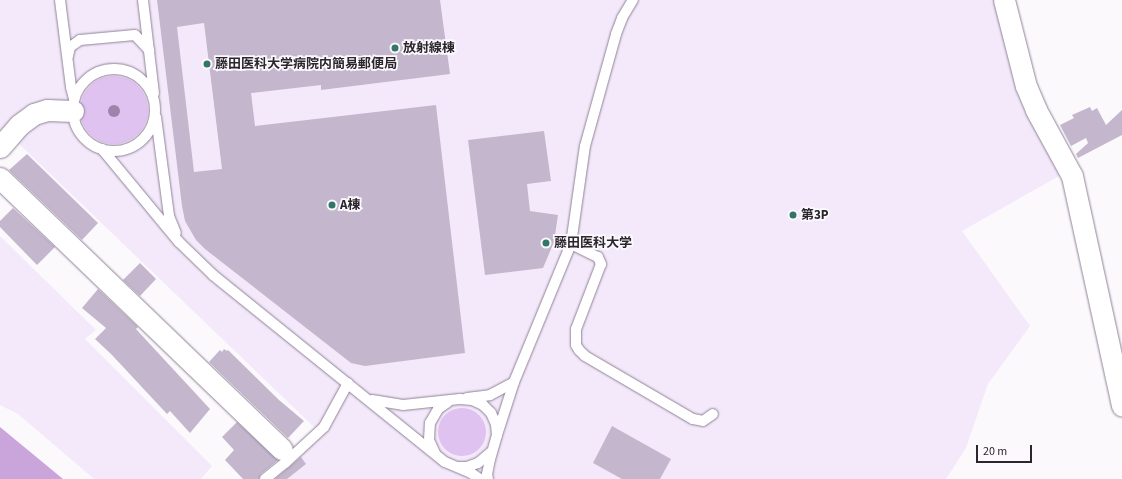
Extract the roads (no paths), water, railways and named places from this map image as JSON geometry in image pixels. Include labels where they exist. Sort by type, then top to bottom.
[{"type":"street","points":[[1004,0],[1026,86],[1036,110],[1072,176],[1122,406]]},
{"type":"street","points":[[0,146],[19,125],[34,114],[74,105]]},
{"type":"street","points":[[0,178],[282,449]]},
{"type":"lane","points":[[60,0],[76,124],[82,135],[91,144],[102,149],[114,151],[127,149],[138,144],[147,135],[153,124],[156,112],[154,99],[149,88],[140,77],[128,71],[115,68],[101,71],[89,77],[80,87],[74,105]]},
{"type":"lane","points":[[143,0],[169,216],[183,246]]},
{"type":"lane","points":[[488,479],[488,466],[514,382],[571,244],[585,146],[616,34],[622,18],[633,0]]},
{"type":"lane","points":[[67,58],[70,47],[80,40],[135,35],[149,50]]},
{"type":"lane","points":[[102,149],[183,246],[213,275],[445,462]]},
{"type":"lane","points":[[571,244],[598,257],[601,264],[576,329],[576,345],[579,350],[585,356],[693,419],[703,421],[713,414]]},
{"type":"lane","points":[[368,399],[403,405],[456,400],[490,395],[514,382]]},
{"type":"lane","points":[[265,479],[285,463],[324,427],[348,383]]},
{"type":"lane","points":[[480,479],[456,466],[445,462],[436,455],[432,448],[429,431],[433,415],[445,404],[456,400],[472,400],[483,405],[493,419],[497,435]]},
{"type":"lane","points":[[456,466],[467,467],[478,463],[488,456],[494,447]]},
{"type":"place","name":"放射線棟","points":[[395,48]]},
{"type":"place","name":"藤田医科大学病院内簡易郵便局","points":[[207,64]]},
{"type":"place","name":"A棟","points":[[332,205]]},
{"type":"place","name":"第3P","points":[[793,215]]},
{"type":"place","name":"藤田医科大学","points":[[546,243]]}]
